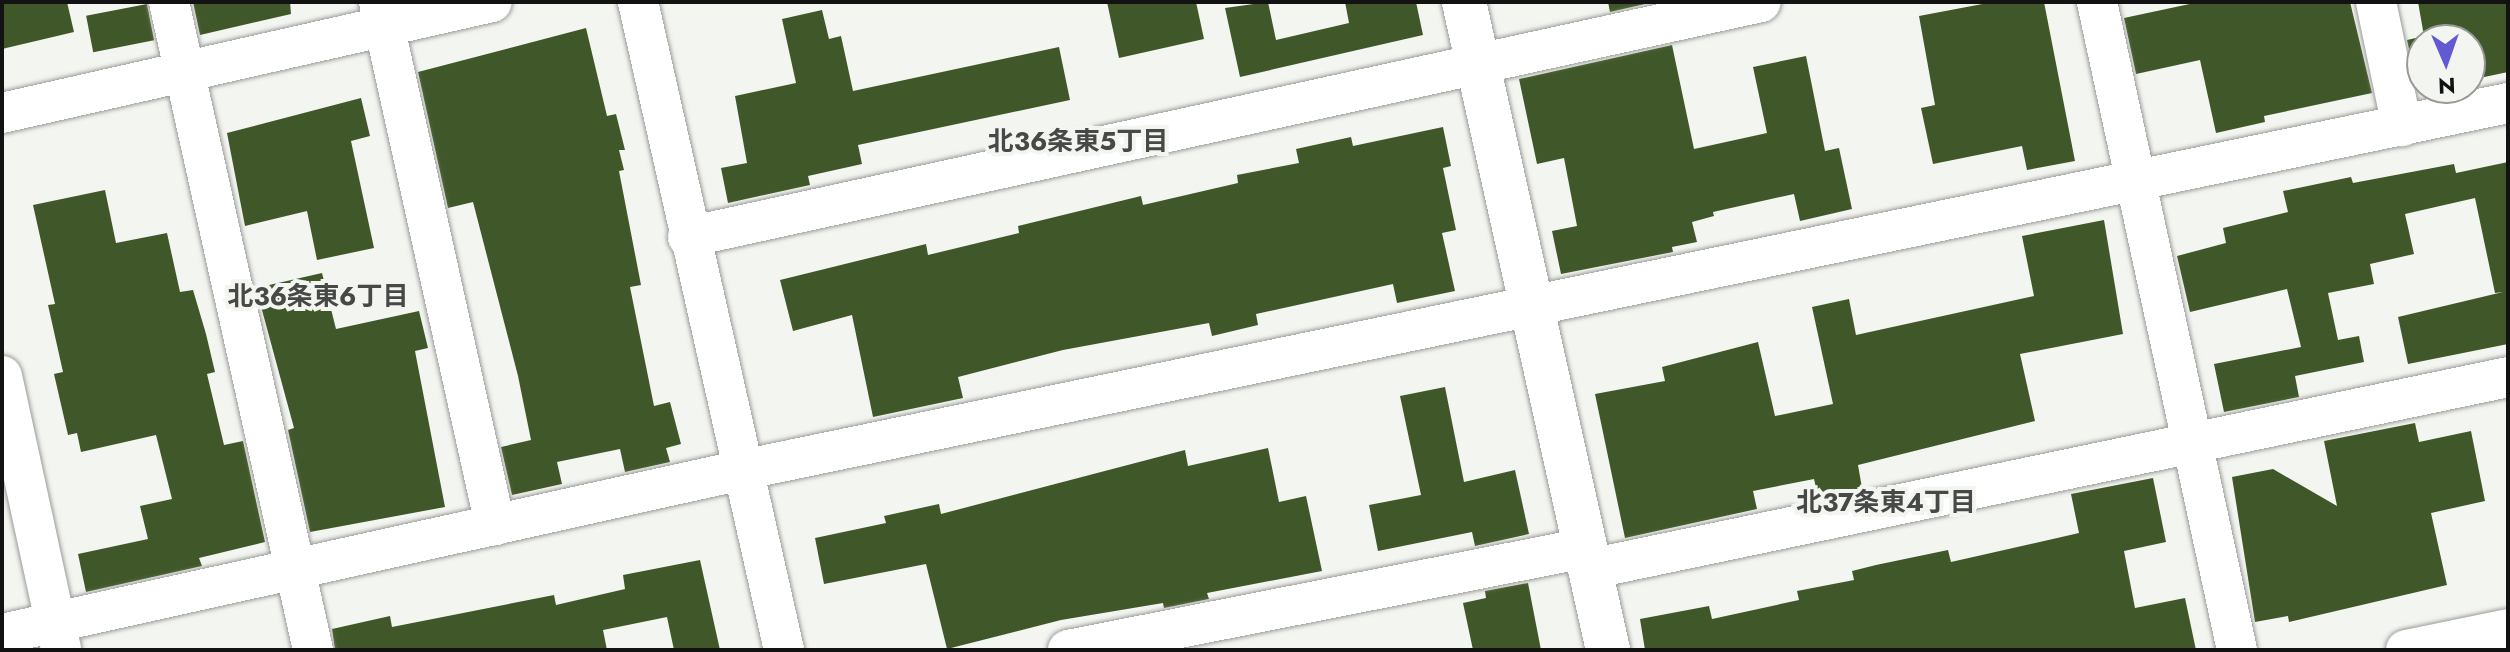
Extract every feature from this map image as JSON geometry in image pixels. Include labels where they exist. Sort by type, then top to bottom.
[{"type":"street","points":[[169,2],[313,650]]},
{"type":"street","points":[[2,113],[185,72],[382,14],[492,2]]},
{"type":"street","points":[[638,2],[688,237],[784,650]]},
{"type":"street","points":[[1464,2],[1608,650]]},
{"type":"street","points":[[688,237],[1761,2]]},
{"type":"street","points":[[2097,2],[2189,445],[2237,650]]},
{"type":"street","points":[[2376,2],[2402,126]]},
{"type":"street","points":[[382,14],[495,525]]},
{"type":"street","points":[[2,634],[58,637],[295,569],[742,470],[2508,103]]},
{"type":"street","points":[[2,376],[58,637]]},
{"type":"street","points":[[1068,650],[1587,558],[2189,445],[2508,377]]},
{"type":"street","points":[[2406,650],[2507,633]]},
{"type":"building","points":[[2,2],[67,2],[74,32],[2,49]]},
{"type":"building","points":[[193,2],[290,2],[291,14],[200,35]]},
{"type":"building","points":[[1107,2],[1196,2],[1204,39],[1119,58]]},
{"type":"building","points":[[1268,2],[1276,40],[1349,23],[1345,2],[1416,2],[1423,35],[1240,77],[1225,8]]},
{"type":"building","points":[[1608,2],[1654,2],[1610,12]]},
{"type":"building","points":[[1993,2],[2044,2],[2075,161],[2027,170],[2022,146],[1933,164],[1921,108],[1935,105],[1919,16]]},
{"type":"building","points":[[2199,2],[2350,2],[2372,93],[2264,116],[2265,122],[2216,133],[2200,60],[2136,74],[2124,18]]},
{"type":"building","points":[[2418,2],[2508,2],[2508,72],[2486,77],[2486,24],[2422,24]]},
{"type":"building","points":[[147,4],[154,40],[93,52],[86,16]]},
{"type":"building","points":[[822,10],[829,39],[841,36],[853,91],[1059,47],[1070,100],[858,145],[862,164],[808,176],[810,185],[728,203],[721,168],[747,163],[735,96],[796,83],[782,19]]},
{"type":"building","points":[[586,28],[607,116],[616,114],[625,150],[619,150],[624,170],[619,171],[641,285],[630,287],[654,406],[670,402],[681,444],[666,448],[670,462],[625,472],[620,449],[557,462],[562,484],[512,495],[501,447],[531,440],[518,376],[473,202],[448,208],[418,72]]},
{"type":"building","points":[[1672,45],[1694,149],[1767,133],[1753,67],[1806,56],[1825,151],[1839,148],[1852,209],[1800,221],[1794,194],[1713,212],[1714,216],[1692,222],[1697,242],[1672,247],[1673,252],[1561,274],[1552,231],[1577,226],[1564,158],[1537,164],[1519,79]]},
{"type":"building","points":[[361,98],[370,136],[351,141],[374,248],[317,260],[307,211],[245,226],[227,133]]},
{"type":"building","points":[[1443,127],[1451,166],[1443,168],[1456,230],[1442,233],[1455,291],[1397,303],[1393,284],[1256,314],[1258,325],[1212,336],[1209,323],[1063,350],[958,377],[963,398],[873,417],[852,315],[793,331],[780,280],[926,244],[928,255],[1019,233],[1018,226],[1141,196],[1143,205],[1238,183],[1237,175],[1299,163],[1296,149],[1351,137],[1353,146]]},
{"type":"building","points":[[2508,162],[2508,344],[2408,364],[2398,317],[2503,292],[2495,293],[2475,198],[2405,214],[2414,254],[2370,264],[2374,284],[2328,293],[2338,340],[2359,336],[2364,362],[2295,376],[2299,397],[2224,412],[2214,364],[2301,347],[2287,289],[2190,312],[2177,256],[2226,243],[2223,228],[2288,212],[2283,191],[2351,177],[2353,183],[2454,164],[2456,173]]},
{"type":"building","points":[[105,190],[116,243],[167,233],[180,292],[193,290],[215,372],[207,374],[224,445],[243,441],[265,542],[199,558],[202,566],[86,592],[78,554],[148,539],[140,506],[172,499],[156,435],[81,452],[77,433],[68,435],[54,374],[63,372],[48,305],[55,304],[33,205]]},
{"type":"building","points":[[2104,220],[2123,334],[2020,354],[2035,421],[1858,465],[1862,488],[1818,496],[1814,479],[1753,491],[1757,509],[1625,538],[1595,394],[1665,381],[1662,367],[1758,342],[1775,416],[1833,404],[1812,307],[1849,299],[1856,335],[2034,296],[2022,236]]},
{"type":"building","points":[[322,273],[336,329],[419,311],[428,348],[415,351],[445,507],[310,532],[288,430],[294,428],[256,288]]},
{"type":"building","points":[[1445,387],[1464,482],[1515,470],[1529,534],[1475,546],[1472,532],[1378,551],[1369,505],[1421,495],[1400,396]]},
{"type":"building","points":[[2415,423],[2419,442],[2471,431],[2485,501],[2431,513],[2447,585],[2289,622],[2288,616],[2255,622],[2232,477],[2273,469],[2337,506],[2324,441]]},
{"type":"building","points":[[1268,448],[1279,502],[1306,496],[1322,571],[1207,593],[1209,599],[1164,608],[1163,603],[1061,620],[947,649],[926,564],[824,584],[815,538],[886,523],[884,516],[939,504],[941,514],[1185,450],[1188,466]]},
{"type":"building","points":[[2153,478],[2166,542],[2124,551],[2135,608],[2185,598],[2196,650],[1645,650],[1640,619],[1709,606],[1712,619],[1799,600],[1797,591],[1854,580],[1852,571],[1876,565],[1948,550],[1951,562],[2079,533],[2071,494]]},
{"type":"building","points":[[700,560],[720,650],[674,650],[667,617],[603,630],[607,650],[335,650],[332,629],[390,616],[392,627],[554,595],[556,605],[625,589],[623,575]]},
{"type":"building","points":[[1528,583],[1541,650],[1473,650],[1463,603],[1486,598],[1485,591]]},
{"type":"district","name":"北36条東5丁目","points":[[1078,142]]},
{"type":"district","name":"北36条東6丁目","points":[[318,297]]},
{"type":"district","name":"北37条東4丁目","points":[[1886,503]]}]
